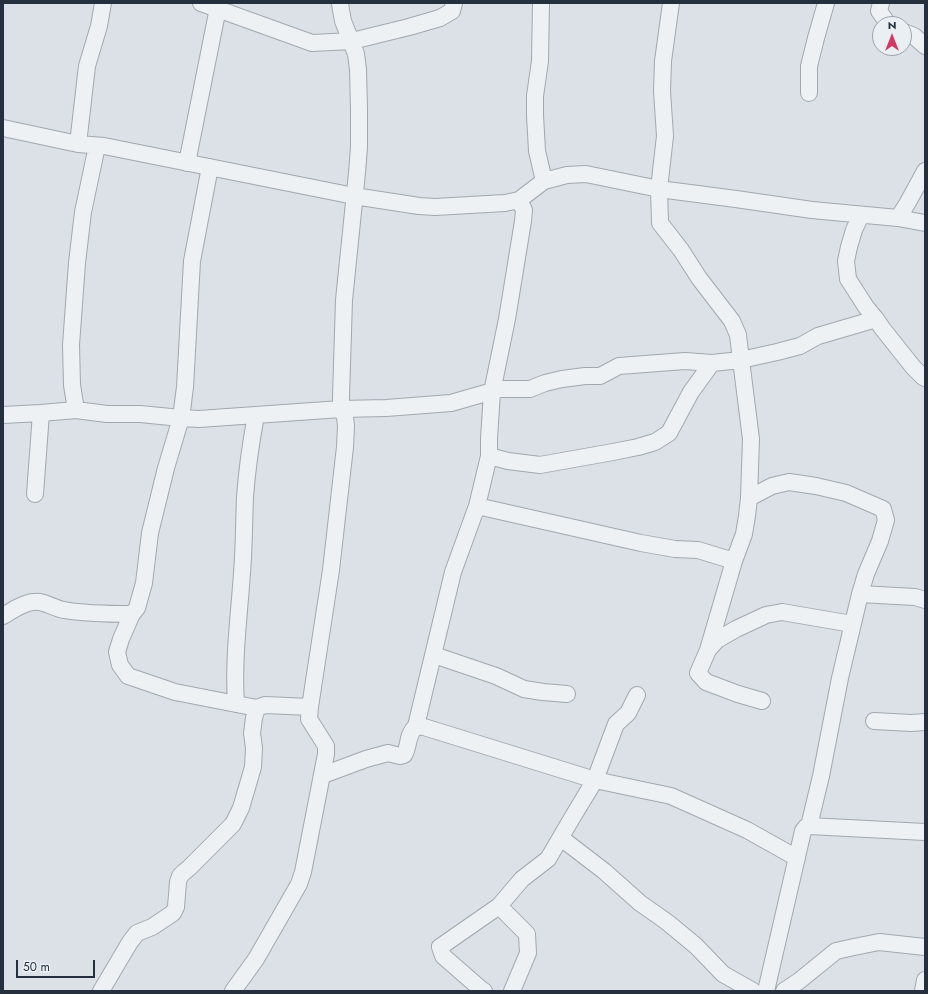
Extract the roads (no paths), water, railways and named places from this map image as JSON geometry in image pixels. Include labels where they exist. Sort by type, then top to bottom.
[{"type":"street","points":[[78,144],[87,66],[99,26],[103,3]]},
{"type":"street","points":[[201,3],[218,6],[312,43],[352,41],[409,27],[440,18],[452,11],[454,3]]},
{"type":"street","points":[[233,991],[256,959],[299,884],[304,872],[326,754],[326,746],[309,719],[331,570],[345,447],[346,426],[345,417],[341,409],[344,300],[359,147],[358,69],[356,54],[343,20],[340,3]]},
{"type":"street","points":[[541,3],[540,61],[535,96],[535,115],[536,151],[544,181]]},
{"type":"street","points":[[671,3],[663,61],[662,91],[665,136],[659,189],[660,223],[732,321],[738,335],[751,439],[749,498],[744,534],[734,561],[708,650],[698,673],[706,682],[762,701]]},
{"type":"street","points":[[809,93],[809,66],[826,3]]},
{"type":"street","points":[[881,3],[879,11],[882,16]]},
{"type":"street","points":[[188,163],[218,6]]},
{"type":"street","points":[[912,35],[925,46]]},
{"type":"street","points":[[3,128],[78,144],[133,152],[354,196],[419,206],[435,207],[505,203],[519,200],[544,181],[567,175],[586,174],[659,189],[812,210],[925,222]]},
{"type":"street","points":[[76,410],[72,385],[71,345],[77,263],[83,212],[97,146]]},
{"type":"street","points":[[210,168],[192,261],[185,386],[181,418],[166,468],[152,526],[144,583],[137,608],[132,614],[121,639],[118,652],[120,665],[128,676],[175,692],[257,708],[265,705],[310,707]]},
{"type":"street","points":[[898,218],[925,170]]},
{"type":"street","points":[[323,775],[366,759],[388,753],[400,756],[404,755],[409,736],[416,726],[453,572],[477,506],[489,456],[492,392],[508,319],[524,210],[519,200]]},
{"type":"street","points":[[861,215],[854,230],[846,261],[848,279],[866,307],[913,367],[925,378]]},
{"type":"street","points":[[3,415],[76,410],[107,414],[140,414],[199,419],[451,403],[500,389],[530,389],[545,383],[562,379],[600,376],[619,366],[685,361],[712,364],[741,360],[800,346],[818,336],[876,319]]},
{"type":"street","points":[[489,456],[508,461],[540,465],[638,447],[655,442],[669,433],[691,392],[712,364]]},
{"type":"street","points":[[35,494],[41,413]]},
{"type":"street","points":[[236,704],[236,639],[242,571],[245,497],[256,415]]},
{"type":"street","points":[[749,498],[772,486],[789,482],[816,486],[846,493],[883,509],[886,520],[880,541],[866,574],[852,624],[809,826]]},
{"type":"street","points":[[477,506],[641,543],[675,549],[698,550],[734,561]]},
{"type":"street","points":[[860,594],[915,597],[925,600]]},
{"type":"street","points":[[3,616],[34,601],[62,610],[84,613],[132,614]]},
{"type":"street","points":[[708,650],[717,640],[736,629],[766,615],[782,612],[852,624]]},
{"type":"street","points":[[434,655],[496,676],[524,688],[543,692],[567,694]]},
{"type":"street","points":[[484,991],[443,956],[440,947],[499,906],[522,879],[548,859],[595,780],[616,724],[628,713],[637,695]]},
{"type":"street","points":[[101,991],[130,942],[137,933],[152,927],[173,913],[176,907],[178,882],[180,876],[233,824],[241,808],[253,767],[254,748],[252,733],[257,708]]},
{"type":"street","points":[[874,721],[911,723],[925,722]]},
{"type":"street","points":[[416,726],[424,727],[595,780],[671,796],[747,830],[797,858]]},
{"type":"street","points":[[326,754],[351,765]]},
{"type":"street","points":[[766,991],[803,831],[806,827],[925,832]]},
{"type":"street","points":[[561,838],[604,871],[640,903],[667,922],[696,946],[723,974],[753,991]]},
{"type":"street","points":[[499,906],[527,934],[528,953],[512,991]]},
{"type":"street","points":[[784,991],[799,981],[836,951],[879,942],[925,947]]},
{"type":"street","points":[[923,991],[925,980]]}]
